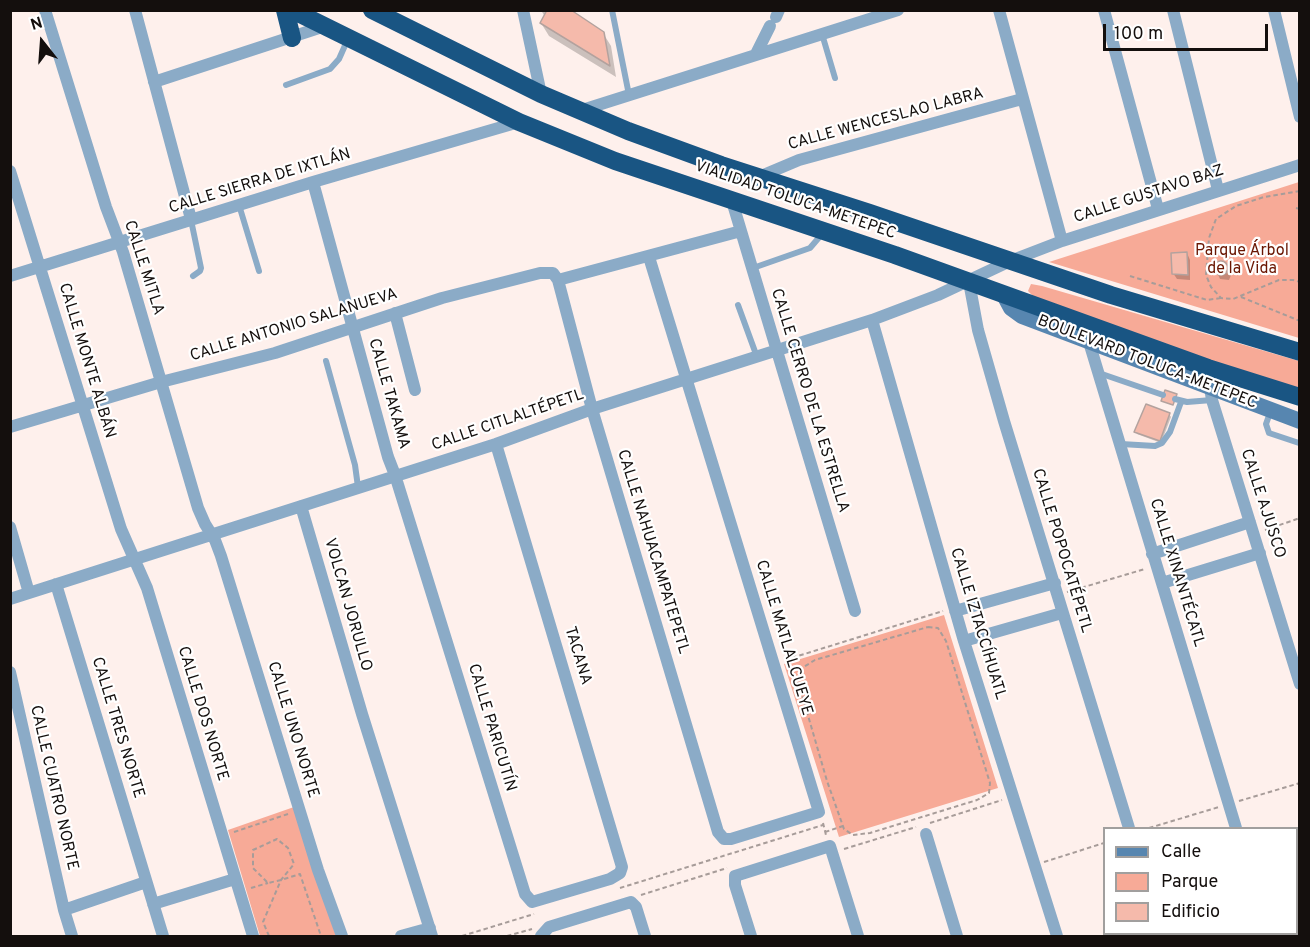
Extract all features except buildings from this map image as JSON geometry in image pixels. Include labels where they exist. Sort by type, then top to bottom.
[{"type":"highway","points":[[285,10],[292,38]]},
{"type":"highway","name":"VIALIDAD TOLUCA-METEPEC","points":[[292,10],[519,122],[615,161],[969,282],[1004,295],[1093,335],[1299,397]]},
{"type":"highway","name":"VIALIDAD TOLUCA-METEPEC","points":[[372,10],[578,111],[721,165],[761,176],[1111,296],[1299,352]]},
{"type":"main road","name":"BOULEVARD TOLUCA-METEPEC","points":[[1093,335],[1211,394],[1271,410],[1299,421]]},
{"type":"street","name":"CALLE MITLA","points":[[45,10],[119,242],[198,508],[211,534]]},
{"type":"street","points":[[135,10],[191,219]]},
{"type":"street","points":[[523,10],[541,94]]},
{"type":"street","points":[[999,10],[1062,241]]},
{"type":"street","points":[[1104,10],[1158,209]]},
{"type":"street","points":[[1173,10],[1218,190]]},
{"type":"street","points":[[1274,10],[1299,117]]},
{"type":"street","points":[[578,111],[894,11]]},
{"type":"street","points":[[756,54],[775,18]]},
{"type":"street","points":[[154,82],[325,26]]},
{"type":"street","name":"CALLE WENCESLAO LABRA","points":[[761,176],[799,160],[1022,99]]},
{"type":"street","name":"CALLE SIERRA DE IXTLÁN","points":[[10,276],[313,182],[519,122]]},
{"type":"street","name":"CALLE GUSTAVO BAZ","points":[[1010,261],[1158,209],[1299,165]]},
{"type":"street","name":"CALLE MONTE ALBÁN","points":[[10,171],[121,529],[135,559]]},
{"type":"street","name":"CALLE TAKAMA","points":[[313,182],[374,410],[395,475]]},
{"type":"street","name":"CALLE CERRO DE LA ESTRELLA","points":[[732,201],[855,611]]},
{"type":"street","name":"CALLE ANTONIO SALANUEVA","points":[[10,427],[161,382],[275,353],[441,298],[540,273],[555,277],[648,257],[741,231]]},
{"type":"street","name":"CALLE MATLALCUEYE","points":[[648,257],[819,812]]},
{"type":"street","name":"CALLE CITLALTÉPETL","points":[[10,599],[496,444],[592,409],[872,320],[969,282],[1010,261]]},
{"type":"street","name":"CALLE NAHUACAMPATEPETL","points":[[555,277],[718,832],[724,838],[731,839],[819,812]]},
{"type":"street","name":"CALLE POPOCATÉPETL","points":[[969,282],[978,330],[1004,421],[1129,827]]},
{"type":"street","points":[[395,313],[415,390]]},
{"type":"street","name":"CALLE IZTACCÍHUATL","points":[[872,320],[964,641],[1057,936]]},
{"type":"street","name":"CALLE XINANTÉCATL","points":[[1093,335],[1099,372],[1236,827]]},
{"type":"street","name":"CALLE AJUSCO","points":[[1208,368],[1211,394],[1299,684]]},
{"type":"street","name":"TACANA","points":[[496,444],[618,851],[622,867],[617,876]]},
{"type":"street","name":"CALLE PARICUTÍN","points":[[395,475],[526,897],[536,902],[617,876]]},
{"type":"street","name":"VOLCAN JORULLO","points":[[301,506],[362,714],[431,932]]},
{"type":"street","points":[[10,527],[29,593]]},
{"type":"street","points":[[1154,560],[1252,528]]},
{"type":"street","name":"CALLE UNO NORTE","points":[[211,534],[221,556],[300,811],[342,936]]},
{"type":"street","points":[[1162,583],[1260,553]]},
{"type":"street","name":"CALLE DOS NORTE","points":[[135,559],[147,588],[253,936]]},
{"type":"street","name":"CALLE TRES NORTE","points":[[56,584],[163,936]]},
{"type":"street","points":[[955,610],[1056,589]]},
{"type":"street","points":[[964,641],[1062,613]]},
{"type":"street","name":"CALLE CUATRO NORTE","points":[[10,672],[63,910],[72,936]]},
{"type":"street","points":[[926,834],[957,936]]},
{"type":"street","points":[[751,936],[735,885],[734,879],[737,874],[830,846],[858,936]]},
{"type":"street","points":[[63,910],[146,882]]},
{"type":"street","points":[[153,904],[237,885]]},
{"type":"street","points":[[540,932],[627,902],[636,907],[645,936]]},
{"type":"street","points":[[401,936],[431,932]]},
{"type":"lane","points":[[612,10],[629,95]]},
{"type":"lane","points":[[822,34],[835,78]]},
{"type":"lane","points":[[286,85],[330,69],[339,59],[349,38]]},
{"type":"lane","points":[[239,205],[259,271]]},
{"type":"lane","points":[[191,219],[201,268],[193,276]]},
{"type":"lane","points":[[752,268],[810,248],[824,231]]},
{"type":"lane","points":[[738,305],[757,357]]},
{"type":"lane","points":[[326,361],[355,465],[358,487]]},
{"type":"lane","points":[[1099,372],[1163,395]]},
{"type":"lane","points":[[1120,444],[1155,446],[1162,443],[1170,432],[1178,400],[1211,394]]},
{"type":"lane","points":[[1271,410],[1266,424],[1269,432],[1299,443]]},
{"type":"path","points":[[1221,298],[1211,287],[1206,275],[1209,238],[1216,219],[1236,206],[1264,197],[1299,191]]},
{"type":"path","points":[[1130,276],[1207,300],[1233,299],[1279,280],[1299,282]]},
{"type":"path","points":[[1239,296],[1299,321]]},
{"type":"path","points":[[1252,528],[1299,518]]},
{"type":"path","points":[[1056,589],[1154,560]]},
{"type":"path","points":[[774,664],[955,610]]},
{"type":"path","points":[[938,628],[946,641],[974,730],[990,783],[989,793],[977,800],[870,833],[853,835],[843,826],[827,781],[798,681],[802,668],[815,660],[918,629],[938,628]]},
{"type":"path","points":[[221,836],[300,811]]},
{"type":"path","points":[[819,812],[830,846]]},
{"type":"path","points":[[737,865],[627,902],[621,887],[823,825]]},
{"type":"path","points":[[825,832],[843,826]]},
{"type":"path","points":[[268,883],[254,868],[253,850],[277,839],[288,848],[294,864],[282,880],[263,922],[269,936]]},
{"type":"path","points":[[1035,865],[1103,843]]},
{"type":"path","points":[[237,885],[268,883],[300,874],[321,936]]},
{"type":"path","points":[[462,936],[541,912]]},
{"type":"path","points":[[507,936],[540,932]]},
{"type":"green space","name":"Parque Árbol de la Vida","points":[[1299,182],[1299,338],[1049,262]]},
{"type":"green space","points":[[1031,284],[1299,361],[1299,395],[1034,297],[1028,291]]},
{"type":"green space","points":[[944,615],[998,788],[839,837],[784,664]]},
{"type":"green space","points":[[294,807],[336,936],[260,936],[228,830]]}]
